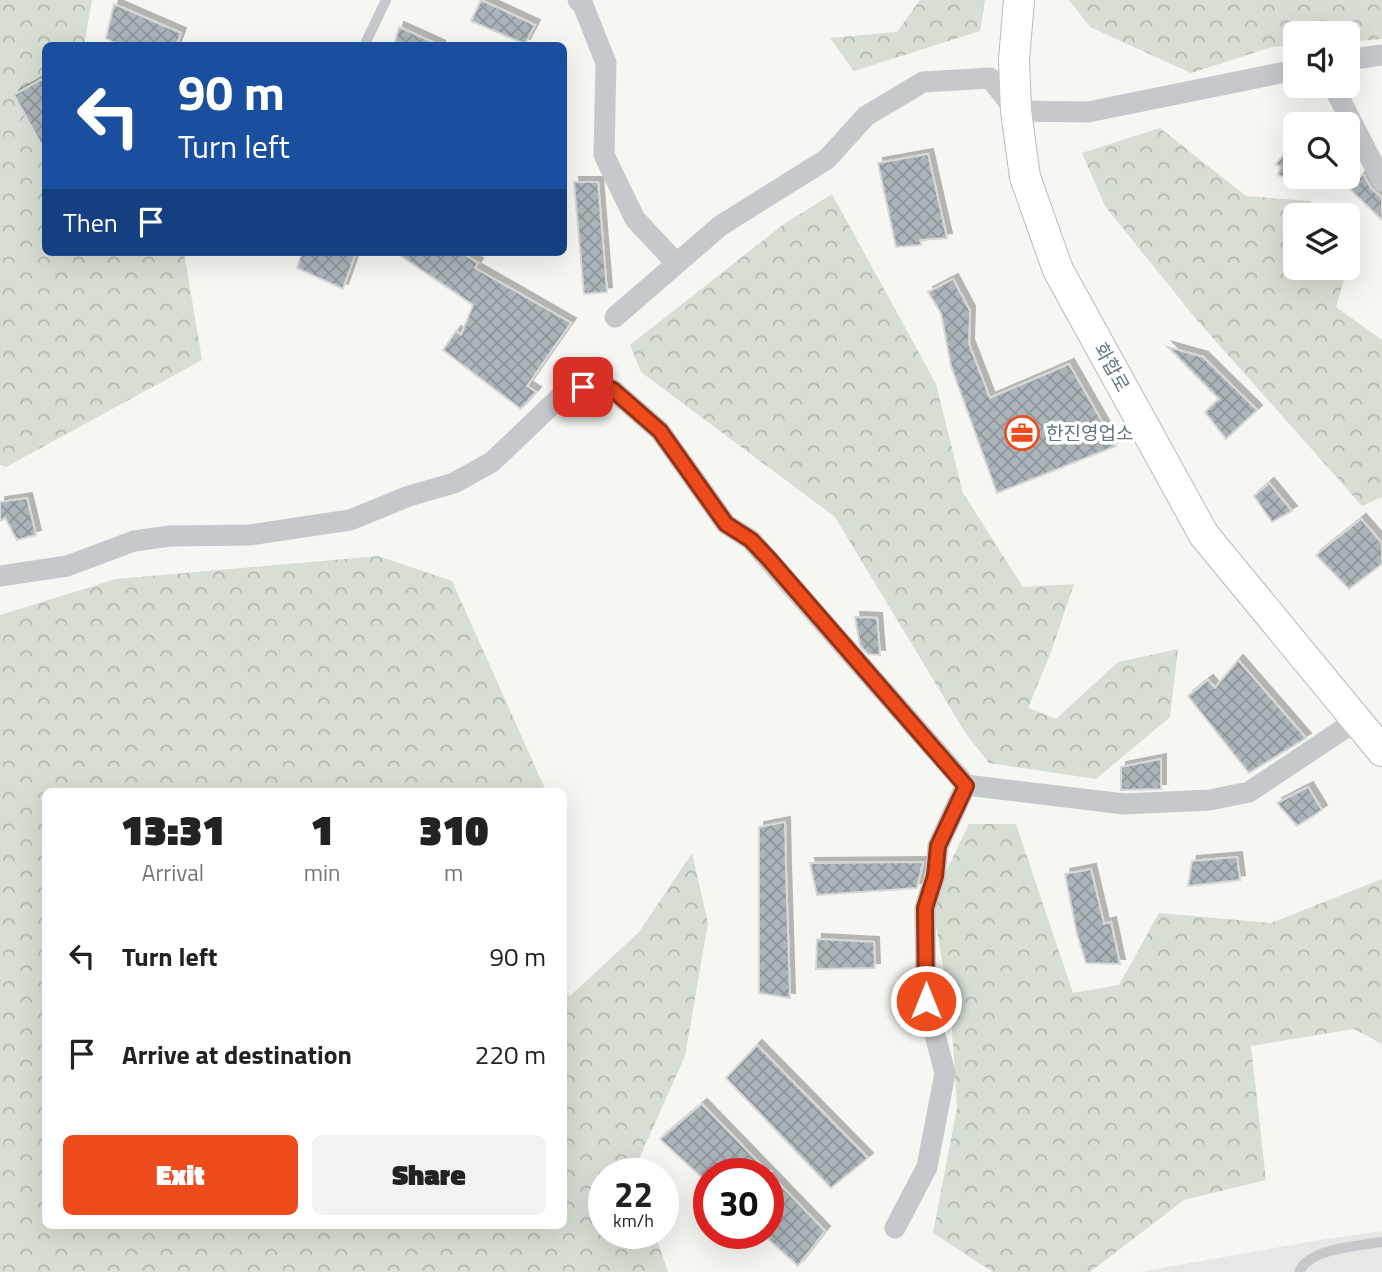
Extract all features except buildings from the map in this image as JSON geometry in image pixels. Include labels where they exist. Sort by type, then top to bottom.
[{"type":"main road","name":"화합로","points":[[1019,0],[1014,60],[1016,111],[1025,177],[1058,270],[1204,535],[1382,751]]},
{"type":"street","points":[[578,0],[583,5],[606,63],[604,155],[635,219],[676,263]]},
{"type":"street","points":[[1360,58],[1382,55]]},
{"type":"street","points":[[615,317],[720,226],[827,159],[866,116],[923,82],[990,78],[1016,111],[1088,112],[1283,72]]},
{"type":"street","points":[[1339,98],[1382,181]]},
{"type":"street","points":[[0,576],[67,566],[134,541],[170,536],[250,535],[350,520],[410,496],[454,483],[492,462],[561,396],[583,387],[603,385],[613,390],[660,431],[726,524],[761,549],[966,786],[1124,804],[1210,800],[1249,792],[1357,720]]},
{"type":"street","points":[[895,1228],[927,1167],[945,1073],[926,1001],[925,908],[935,876],[938,846],[966,786]]},
{"type":"lane","points":[[367,42],[386,0]]},
{"type":"lane","points":[[1299,1272],[1305,1262],[1328,1253],[1382,1242]]},
{"type":"shaded area","points":[[1382,1231],[1382,1272],[1139,1272],[1314,1241]]},
{"type":"green space","points":[[0,0],[92,0],[85,42],[42,42],[42,256],[185,256],[202,360],[6,467],[0,465]]},
{"type":"green space","points":[[920,0],[985,0],[980,31],[854,71],[830,38],[897,32]]},
{"type":"green space","points":[[1069,0],[1382,0],[1382,39],[1360,41],[1360,21],[1283,21],[1283,46],[1272,47],[1191,73],[1090,27]]},
{"type":"green space","points":[[1160,128],[1246,196],[1310,201],[1311,203],[1283,203],[1283,280],[1344,280],[1336,307],[1382,340],[1382,497],[1362,506],[1196,319],[1105,206],[1082,153]]},
{"type":"green space","points":[[832,194],[936,384],[963,493],[1023,587],[1074,584],[1028,708],[1056,719],[1118,662],[1178,649],[1170,717],[1096,779],[989,763],[966,734],[835,517],[641,372],[630,345],[784,224]]},
{"type":"green space","points":[[378,556],[452,581],[545,788],[42,788],[42,1229],[567,1229],[567,994],[570,996],[639,932],[692,853],[708,923],[685,1056],[639,1158],[588,1158],[588,1249],[660,1249],[668,1272],[0,1272],[0,615],[116,579]]},
{"type":"green space","points":[[969,824],[1016,824],[1073,993],[1119,985],[1159,913],[1271,923],[1382,879],[1382,1044],[1354,1029],[1251,1046],[1266,1180],[1184,1200],[1090,1272],[993,1272],[933,1233],[957,1108],[951,1015],[932,900]]},
{"type":"place","name":"한진영업소","points":[[1022,433]]},
{"type":"route","points":[[583,387],[603,385],[613,390],[660,431],[726,524],[751,540],[788,579],[966,786],[938,846],[935,876],[925,908],[926,1001]]}]
